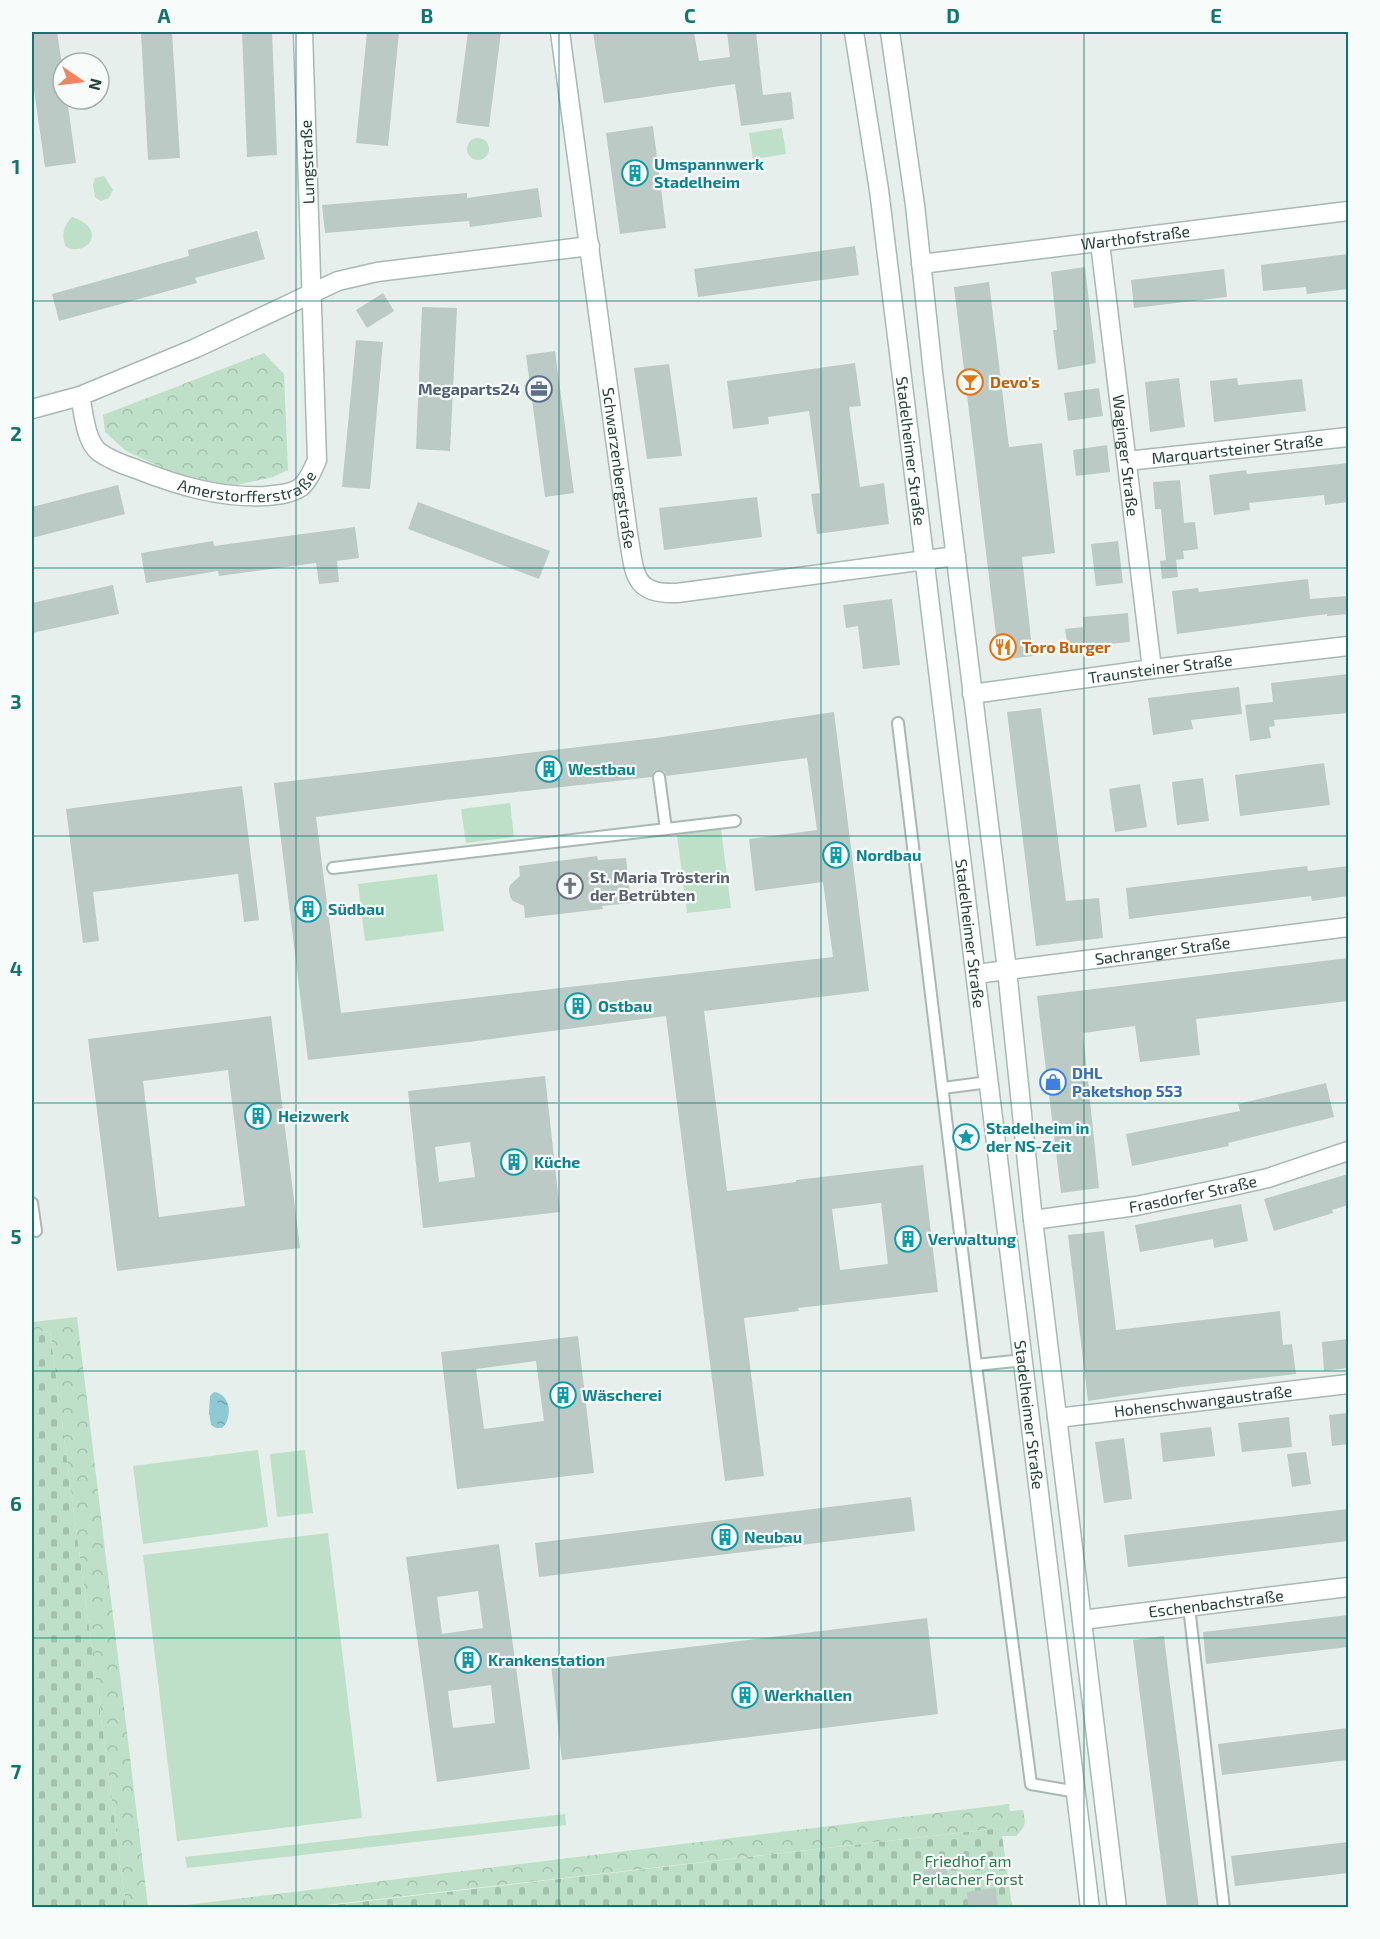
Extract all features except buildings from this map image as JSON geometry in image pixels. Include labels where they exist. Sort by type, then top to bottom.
[{"type":"street","name":"Lungstraße","points":[[303,32],[311,292]]},
{"type":"street","name":"Schwarzenbergstraße","points":[[560,32],[628,534],[635,575],[641,585],[661,594],[677,593],[956,556]]},
{"type":"street","name":"Stadelheimer Straße","points":[[854,32],[879,190],[1090,1908]]},
{"type":"street","name":"Stadelheimer Straße","points":[[890,32],[915,205],[1007,970],[1033,1220],[1118,1908]]},
{"type":"street","name":"Warthofstraße","points":[[921,264],[1348,211]]},
{"type":"street","name":"Waginger Straße","points":[[1100,243],[1152,669]]},
{"type":"street","points":[[32,409],[80,396],[196,348],[338,281],[377,272],[590,246]]},
{"type":"street","name":"Amerstorfferstraße","points":[[80,396],[89,438],[98,451],[118,462],[162,479],[214,494],[239,497],[275,495],[300,488],[312,472],[317,460],[311,292]]},
{"type":"street","name":"Marquartsteiner Straße","points":[[1127,461],[1348,437]]},
{"type":"street","name":"Traunsteiner Straße","points":[[972,694],[1152,669],[1348,646]]},
{"type":"street","name":"Sachranger Straße","points":[[976,974],[1348,927]]},
{"type":"street","name":"Frasdorfer Straße","points":[[1033,1220],[1136,1206],[1224,1188],[1268,1178],[1348,1151]]},
{"type":"street","name":"Hohenschwangaustraße","points":[[1057,1418],[1348,1384]]},
{"type":"street","name":"Eschenbachstraße","points":[[1082,1620],[1348,1587]]},
{"type":"street","points":[[1082,1834],[1108,1830]]},
{"type":"lane","points":[[898,723],[976,1365],[1031,1784],[1077,1792]]},
{"type":"lane","points":[[659,777],[666,829]]},
{"type":"lane","points":[[333,868],[735,821]]},
{"type":"lane","points":[[943,1088],[989,1082]]},
{"type":"lane","points":[[32,1203],[36,1231]]},
{"type":"lane","points":[[976,1365],[1024,1360]]},
{"type":"lane","points":[[1189,1607],[1224,1908]]},
{"type":"green space","points":[[782,128],[786,154],[753,159],[749,133]]},
{"type":"green space","points":[[478,138],[486,141],[489,149],[486,157],[478,160],[470,157],[467,149],[470,141]]},
{"type":"green space","points":[[104,176],[113,190],[109,198],[101,201],[95,197],[93,185],[95,178]]},
{"type":"green space","points":[[72,217],[89,227],[92,234],[88,245],[82,248],[66,247],[64,243],[64,231]]},
{"type":"green space","points":[[264,353],[284,374],[288,470],[273,477],[227,487],[165,469],[126,451],[105,432],[103,415]]},
{"type":"green space","points":[[510,803],[514,837],[466,843],[461,809]]},
{"type":"green space","points":[[721,829],[731,908],[687,913],[677,835]]},
{"type":"green space","points":[[437,874],[444,931],[365,941],[358,884]]},
{"type":"green space","points":[[77,1317],[148,1907],[126,1907],[50,1331],[32,1332],[32,1322]]},
{"type":"green space","points":[[50,1331],[126,1907],[32,1907],[32,1332]]},
{"type":"green space","points":[[258,1450],[268,1527],[143,1544],[133,1466]]},
{"type":"green space","points":[[305,1450],[313,1513],[277,1517],[270,1454]]},
{"type":"green space","points":[[328,1533],[362,1818],[177,1841],[143,1555]]},
{"type":"green space","points":[[1009,1804],[1010,1811],[1023,1810],[1025,1818],[1022,1830],[1016,1836],[1002,1836],[1000,1828],[308,1907],[162,1908]]},
{"type":"green space","points":[[565,1814],[566,1825],[187,1868],[185,1857]]},
{"type":"green space","name":"Friedhof am Perlacher Forst","points":[[1001,1828],[1012,1907],[308,1908]]},
{"type":"water","points":[[214,1392],[224,1397],[227,1402],[229,1413],[226,1424],[222,1428],[211,1425],[210,1396]]},
{"type":"place","name":"Umspannwerk Stadelheim","points":[[635,173]]},
{"type":"place","name":"Devo's","points":[[970,382]]},
{"type":"place","name":"Megaparts24","points":[[539,389]]},
{"type":"place","name":"Toro Burger","points":[[1003,647]]},
{"type":"place","name":"Westbau","points":[[549,769]]},
{"type":"place","name":"Nordbau","points":[[836,855]]},
{"type":"place","name":"St. Maria Trösterin der Betrübten","points":[[570,886]]},
{"type":"place","name":"Südbau","points":[[308,909]]},
{"type":"place","name":"Ostbau","points":[[578,1006]]},
{"type":"place","name":"DHL Paketshop 553","points":[[1053,1082]]},
{"type":"place","name":"Heizwerk","points":[[258,1116]]},
{"type":"place","name":"Stadelheim in der NS-Zeit","points":[[966,1137]]},
{"type":"place","name":"Küche","points":[[514,1162]]},
{"type":"place","name":"Verwaltung","points":[[908,1239]]},
{"type":"place","name":"Wäscherei","points":[[563,1395]]},
{"type":"place","name":"Neubau","points":[[725,1537]]},
{"type":"place","name":"Krankenstation","points":[[468,1660]]},
{"type":"place","name":"Werkhallen","points":[[745,1695]]}]
